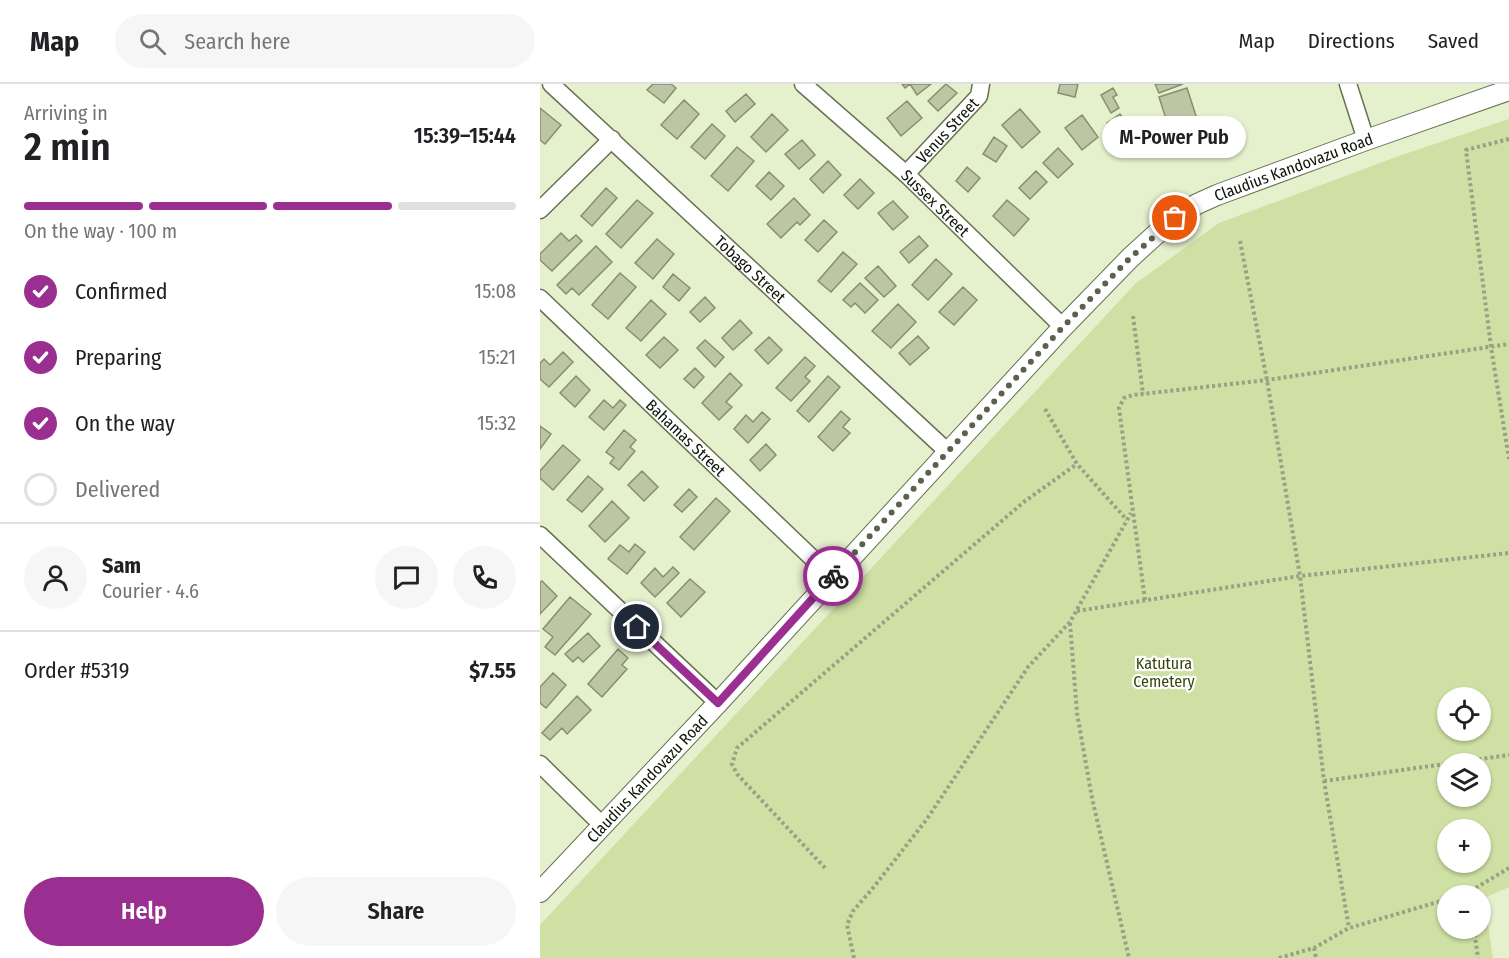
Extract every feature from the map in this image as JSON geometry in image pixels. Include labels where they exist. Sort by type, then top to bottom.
[{"type":"street","name":"Tobago Street","points":[[551,84],[948,452]]},
{"type":"street","name":"Sussex Street","points":[[803,84],[906,174],[1063,327]]},
{"type":"street","name":"Venus Street","points":[[906,174],[979,96],[981,84]]},
{"type":"street","points":[[1348,84],[1366,140]]},
{"type":"street","name":"Claudius Kandovazu Road","points":[[540,892],[718,703],[1063,327],[1130,258],[1175,218],[1197,204],[1366,140],[1509,90]]},
{"type":"street","points":[[540,210],[612,139]]},
{"type":"street","name":"Bahamas Street","points":[[540,298],[832,577]]},
{"type":"street","points":[[540,535],[718,703]]},
{"type":"street","points":[[540,764],[602,825]]},
{"type":"path","points":[[1509,140],[1466,150],[1491,347],[1509,459]]},
{"type":"path","points":[[1240,240],[1268,380],[1300,576],[1323,781],[1349,928]]},
{"type":"path","points":[[1133,316],[1143,394]]},
{"type":"path","points":[[1145,600],[1119,408],[1124,398],[1268,380],[1509,344]]},
{"type":"path","points":[[1045,409],[1077,464],[1127,520]]},
{"type":"path","points":[[825,868],[737,774],[732,764],[737,748],[1025,501],[1077,464]]},
{"type":"path","points":[[854,958],[847,925],[853,911],[927,819],[1028,667],[1070,622],[1132,512]]},
{"type":"path","points":[[1076,611],[1300,576],[1509,553]]},
{"type":"path","points":[[1070,622],[1077,713],[1090,788],[1128,958]]},
{"type":"path","points":[[1323,781],[1509,755]]},
{"type":"path","points":[[1483,885],[1509,868]]},
{"type":"path","points":[[1279,958],[1314,948],[1349,928],[1437,902]]},
{"type":"path","points":[[1475,939],[1478,958]]},
{"type":"path","points":[[1314,948],[1316,958]]},
{"type":"green space","name":"Katutura Cemetery","points":[[1509,119],[1509,887],[1491,895],[1491,885],[1437,885],[1437,939],[1490,939],[1493,958],[540,958],[540,925],[1135,284],[1219,223],[1396,157]]},
{"type":"building","points":[[653,84],[671,84],[676,88],[664,103],[647,90]]},
{"type":"building","points":[[910,84],[931,84],[917,95]]},
{"type":"building","points":[[946,84],[957,93],[938,111],[928,101]]},
{"type":"building","points":[[1060,84],[1078,84],[1075,97],[1058,93]]},
{"type":"building","points":[[1155,84],[1183,84],[1159,93]]},
{"type":"building","points":[[1113,88],[1117,95],[1113,97],[1119,108],[1111,113],[1101,95]]},
{"type":"building","points":[[1187,88],[1197,119],[1169,128],[1159,97]]},
{"type":"building","points":[[746,94],[755,104],[735,122],[726,111]]},
{"type":"building","points":[[684,100],[699,114],[677,139],[661,125]]},
{"type":"building","points":[[907,101],[922,118],[901,136],[887,118]]},
{"type":"building","points":[[540,108],[561,125],[545,144],[540,140]]},
{"type":"building","points":[[1020,109],[1040,132],[1022,148],[1002,125]]},
{"type":"building","points":[[772,114],[788,130],[766,152],[751,137]]},
{"type":"building","points":[[1120,114],[1127,124],[1114,133],[1107,123]]},
{"type":"building","points":[[1082,115],[1098,137],[1082,150],[1065,128]]},
{"type":"building","points":[[712,124],[725,136],[705,159],[691,147]]},
{"type":"building","points":[[994,137],[1007,146],[996,162],[983,154]]},
{"type":"building","points":[[802,140],[815,155],[799,169],[785,154]]},
{"type":"building","points":[[737,147],[754,161],[728,191],[711,176]]},
{"type":"building","points":[[1058,148],[1073,164],[1058,178],[1043,163]]},
{"type":"building","points":[[828,161],[841,175],[823,193],[810,179]]},
{"type":"building","points":[[967,167],[980,178],[968,192],[956,181]]},
{"type":"building","points":[[1036,171],[1047,182],[1030,199],[1019,188]]},
{"type":"building","points":[[769,172],[784,186],[771,200],[756,186]]},
{"type":"building","points":[[860,179],[874,193],[858,209],[844,195]]},
{"type":"building","points":[[606,188],[617,198],[592,226],[581,216]]},
{"type":"building","points":[[794,198],[810,215],[800,225],[797,222],[781,238],[767,224]]},
{"type":"building","points":[[637,200],[653,213],[621,248],[606,234]]},
{"type":"building","points":[[1007,200],[1029,219],[1014,236],[993,216]]},
{"type":"building","points":[[893,201],[908,217],[893,230],[878,213]]},
{"type":"building","points":[[824,220],[837,232],[818,252],[805,240]]},
{"type":"building","points":[[561,233],[569,241],[576,235],[582,241],[552,271],[540,260],[540,254]]},
{"type":"building","points":[[919,236],[928,246],[909,263],[900,252]]},
{"type":"building","points":[[657,239],[674,254],[653,279],[635,263]]},
{"type":"building","points":[[596,246],[612,262],[579,295],[572,288],[566,294],[557,285]]},
{"type":"building","points":[[843,252],[857,264],[831,292],[818,281]]},
{"type":"building","points":[[936,259],[952,274],[928,300],[912,285]]},
{"type":"building","points":[[878,266],[896,286],[884,297],[865,278]]},
{"type":"building","points":[[620,273],[636,287],[608,319],[592,305]]},
{"type":"building","points":[[673,274],[690,288],[679,301],[663,287]]},
{"type":"building","points":[[860,283],[878,300],[865,313],[855,303],[851,307],[843,300]]},
{"type":"building","points":[[963,287],[977,300],[954,325],[939,312]]},
{"type":"building","points":[[705,297],[715,308],[700,322],[690,312]]},
{"type":"building","points":[[651,300],[666,314],[641,341],[626,328]]},
{"type":"building","points":[[898,304],[916,322],[891,348],[872,331]]},
{"type":"building","points":[[740,320],[752,333],[733,350],[722,338]]},
{"type":"building","points":[[918,336],[929,348],[910,365],[899,353]]},
{"type":"building","points":[[664,337],[678,350],[660,368],[646,355]]},
{"type":"building","points":[[769,337],[782,350],[768,364],[755,350]]},
{"type":"building","points":[[705,340],[724,357],[715,367],[697,348]]},
{"type":"building","points":[[563,352],[573,362],[549,387],[540,379],[540,363],[544,359],[550,365]]},
{"type":"building","points":[[805,357],[815,366],[805,377],[810,381],[791,401],[776,388]]},
{"type":"building","points":[[695,368],[704,377],[694,388],[684,379]]},
{"type":"building","points":[[730,373],[742,385],[726,402],[732,407],[719,420],[702,403]]},
{"type":"building","points":[[576,376],[590,390],[575,407],[560,393]]},
{"type":"building","points":[[828,376],[840,387],[809,422],[797,411]]},
{"type":"building","points":[[604,400],[613,408],[620,400],[626,405],[604,430],[589,417]]},
{"type":"building","points":[[841,411],[850,419],[843,427],[850,433],[833,451],[818,437]]},
{"type":"building","points":[[762,412],[770,419],[748,443],[734,429],[746,415],[753,422]]},
{"type":"building","points":[[540,426],[551,434],[540,449]]},
{"type":"building","points":[[624,430],[636,440],[630,447],[635,451],[619,470],[610,463],[614,458],[606,452]]},
{"type":"building","points":[[766,444],[776,455],[760,471],[750,460]]},
{"type":"building","points":[[563,445],[580,460],[553,490],[540,478],[540,471]]},
{"type":"building","points":[[642,471],[658,487],[644,501],[628,485]]},
{"type":"building","points":[[588,476],[603,489],[582,512],[567,500]]},
{"type":"building","points":[[689,489],[697,497],[682,512],[674,505]]},
{"type":"building","points":[[716,498],[730,511],[694,550],[680,537]]},
{"type":"building","points":[[612,501],[629,518],[605,542],[589,526]]},
{"type":"building","points":[[635,544],[645,552],[627,574],[608,559],[620,545],[629,552]]},
{"type":"building","points":[[673,567],[679,573],[655,597],[641,583],[655,568],[663,577]]},
{"type":"building","points":[[690,579],[705,592],[681,617],[667,603]]},
{"type":"building","points":[[542,581],[557,596],[540,614],[540,582]]},
{"type":"building","points":[[570,597],[591,614],[555,655],[545,647],[553,637],[543,629]]},
{"type":"building","points":[[588,633],[600,646],[583,662],[578,657],[573,662],[565,654]]},
{"type":"building","points":[[618,649],[628,658],[622,665],[627,669],[602,697],[588,684]]},
{"type":"building","points":[[553,673],[566,685],[546,708],[540,703],[540,687]]},
{"type":"building","points":[[577,696],[591,710],[567,734],[562,728],[550,740],[542,733]]},
{"type":"way so far","points":[[833,576],[1063,327],[1130,258],[1175,218]]},
{"type":"place","name":"M-Power Pub","points":[[1175,218]]},
{"type":"route","points":[[637,627],[718,703],[833,576]]}]
